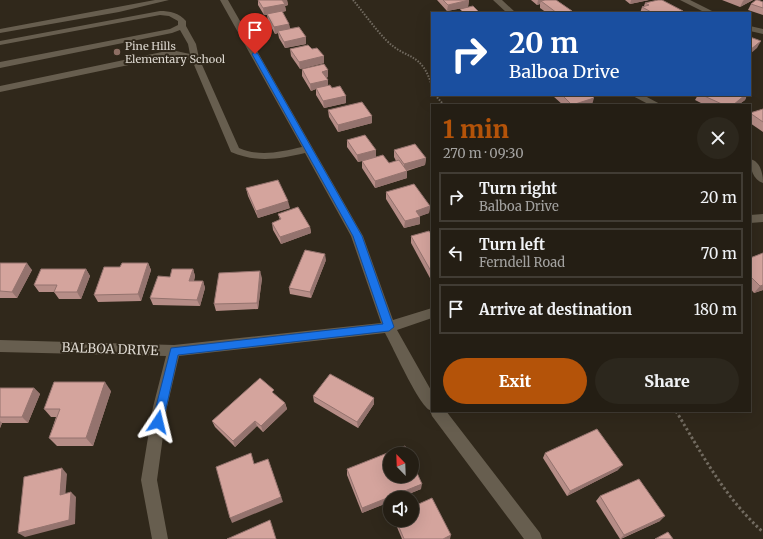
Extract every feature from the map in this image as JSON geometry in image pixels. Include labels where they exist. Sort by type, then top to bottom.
[{"type":"street","points":[[0,31],[165,0]]},
{"type":"street","points":[[224,0],[357,236],[389,327],[422,390],[431,403]]},
{"type":"street","points":[[497,0],[511,12]]},
{"type":"street","points":[[684,0],[710,12]]},
{"type":"street","points":[[0,44],[160,13],[178,16],[182,21],[182,26],[192,44],[195,58],[235,150],[253,157],[264,158],[308,149]]},
{"type":"street","points":[[0,65],[172,31],[182,26]]},
{"type":"street","points":[[751,28],[763,32]]},
{"type":"street","points":[[0,89],[162,55],[176,54],[195,58]]},
{"type":"street","points":[[638,96],[655,104]]},
{"type":"street","points":[[751,163],[763,179]]},
{"type":"street","points":[[751,219],[763,218]]},
{"type":"street","name":"BALBOA DRIVE","points":[[0,346],[174,351],[389,327],[431,313]]},
{"type":"street","points":[[160,539],[149,480],[160,408],[174,351]]},
{"type":"street","points":[[439,412],[534,539]]},
{"type":"path","points":[[353,0],[388,42],[418,60],[428,73],[431,83]]},
{"type":"path","points":[[436,96],[443,104]]},
{"type":"path","points":[[677,412],[713,473],[751,523],[763,532]]},
{"type":"building","points":[[258,0],[282,0],[285,4],[263,8]]},
{"type":"building","points":[[443,0],[469,0],[448,5]]},
{"type":"building","points":[[556,0],[572,11],[556,12],[541,1]]},
{"type":"building","points":[[662,0],[683,11],[651,12],[642,7],[649,5],[645,3]]},
{"type":"building","points":[[756,0],[763,2],[763,8],[751,4]]},
{"type":"building","points":[[473,6],[479,12],[463,12],[460,9]]},
{"type":"building","points":[[282,11],[289,24],[274,27],[267,14]]},
{"type":"building","points":[[299,27],[306,37],[284,42],[278,31]]},
{"type":"building","points":[[751,37],[761,41],[751,49]]},
{"type":"building","points":[[308,45],[312,49],[317,48],[324,56],[299,62],[290,49]]},
{"type":"building","points":[[324,64],[328,70],[322,72],[328,80],[310,84],[302,69]]},
{"type":"building","points":[[330,85],[332,88],[340,86],[346,96],[323,101],[316,88]]},
{"type":"building","points":[[563,96],[592,96],[594,98],[575,104],[571,104]]},
{"type":"building","points":[[704,96],[744,96],[734,104],[722,104]]},
{"type":"building","points":[[362,102],[372,116],[338,125],[328,110]]},
{"type":"building","points":[[763,109],[763,122],[751,114]]},
{"type":"building","points":[[365,135],[376,150],[357,155],[347,140]]},
{"type":"building","points":[[415,144],[426,158],[404,164],[394,150]]},
{"type":"building","points":[[383,155],[389,163],[399,160],[407,171],[375,181],[362,161]]},
{"type":"building","points":[[278,180],[288,201],[256,211],[246,188]]},
{"type":"building","points":[[414,184],[430,206],[416,211],[420,217],[405,221],[386,192]]},
{"type":"building","points":[[298,207],[310,227],[280,237],[272,223],[281,219],[278,214]]},
{"type":"building","points":[[429,231],[431,234],[431,271],[411,236]]},
{"type":"building","points":[[305,250],[325,254],[310,292],[289,288]]},
{"type":"building","points":[[763,253],[763,285],[760,286],[751,277],[751,258]]},
{"type":"building","points":[[0,263],[27,263],[12,292],[0,291]]},
{"type":"building","points":[[122,263],[148,263],[138,294],[94,295],[104,267],[120,267]]},
{"type":"building","points":[[41,269],[86,269],[77,292],[54,292],[57,285],[34,285]]},
{"type":"building","points":[[172,269],[193,269],[189,281],[203,281],[197,300],[150,298],[158,276],[170,277]]},
{"type":"building","points":[[260,271],[257,303],[214,304],[219,273]]},
{"type":"building","points":[[330,374],[374,398],[357,422],[313,396]]},
{"type":"building","points":[[260,378],[274,390],[272,392],[285,403],[261,426],[255,421],[233,441],[212,421]]},
{"type":"building","points":[[54,382],[105,382],[86,438],[49,438],[60,409],[44,409]]},
{"type":"building","points":[[0,388],[34,388],[22,417],[0,417]]},
{"type":"building","points":[[597,429],[623,465],[570,491],[545,453]]},
{"type":"building","points":[[251,453],[254,464],[268,459],[281,497],[230,518],[216,467]]},
{"type":"building","points":[[383,455],[383,483],[419,483],[419,477],[422,484],[404,491],[383,491],[383,500],[362,508],[347,469]]},
{"type":"building","points":[[62,468],[60,495],[71,492],[69,520],[18,533],[24,477]]},
{"type":"building","points":[[639,479],[665,516],[624,535],[600,496]]},
{"type":"building","points":[[432,498],[451,535],[443,539],[404,539],[399,527],[419,527],[419,504]]},
{"type":"building","points":[[270,520],[276,539],[227,539]]},
{"type":"building","points":[[668,532],[673,539],[655,539]]},
{"type":"place","name":"Pine Hills Elementary School","points":[[117,52]]},
{"type":"route","points":[[158,422],[174,351],[356,332],[389,327],[357,236],[255,54]]}]
